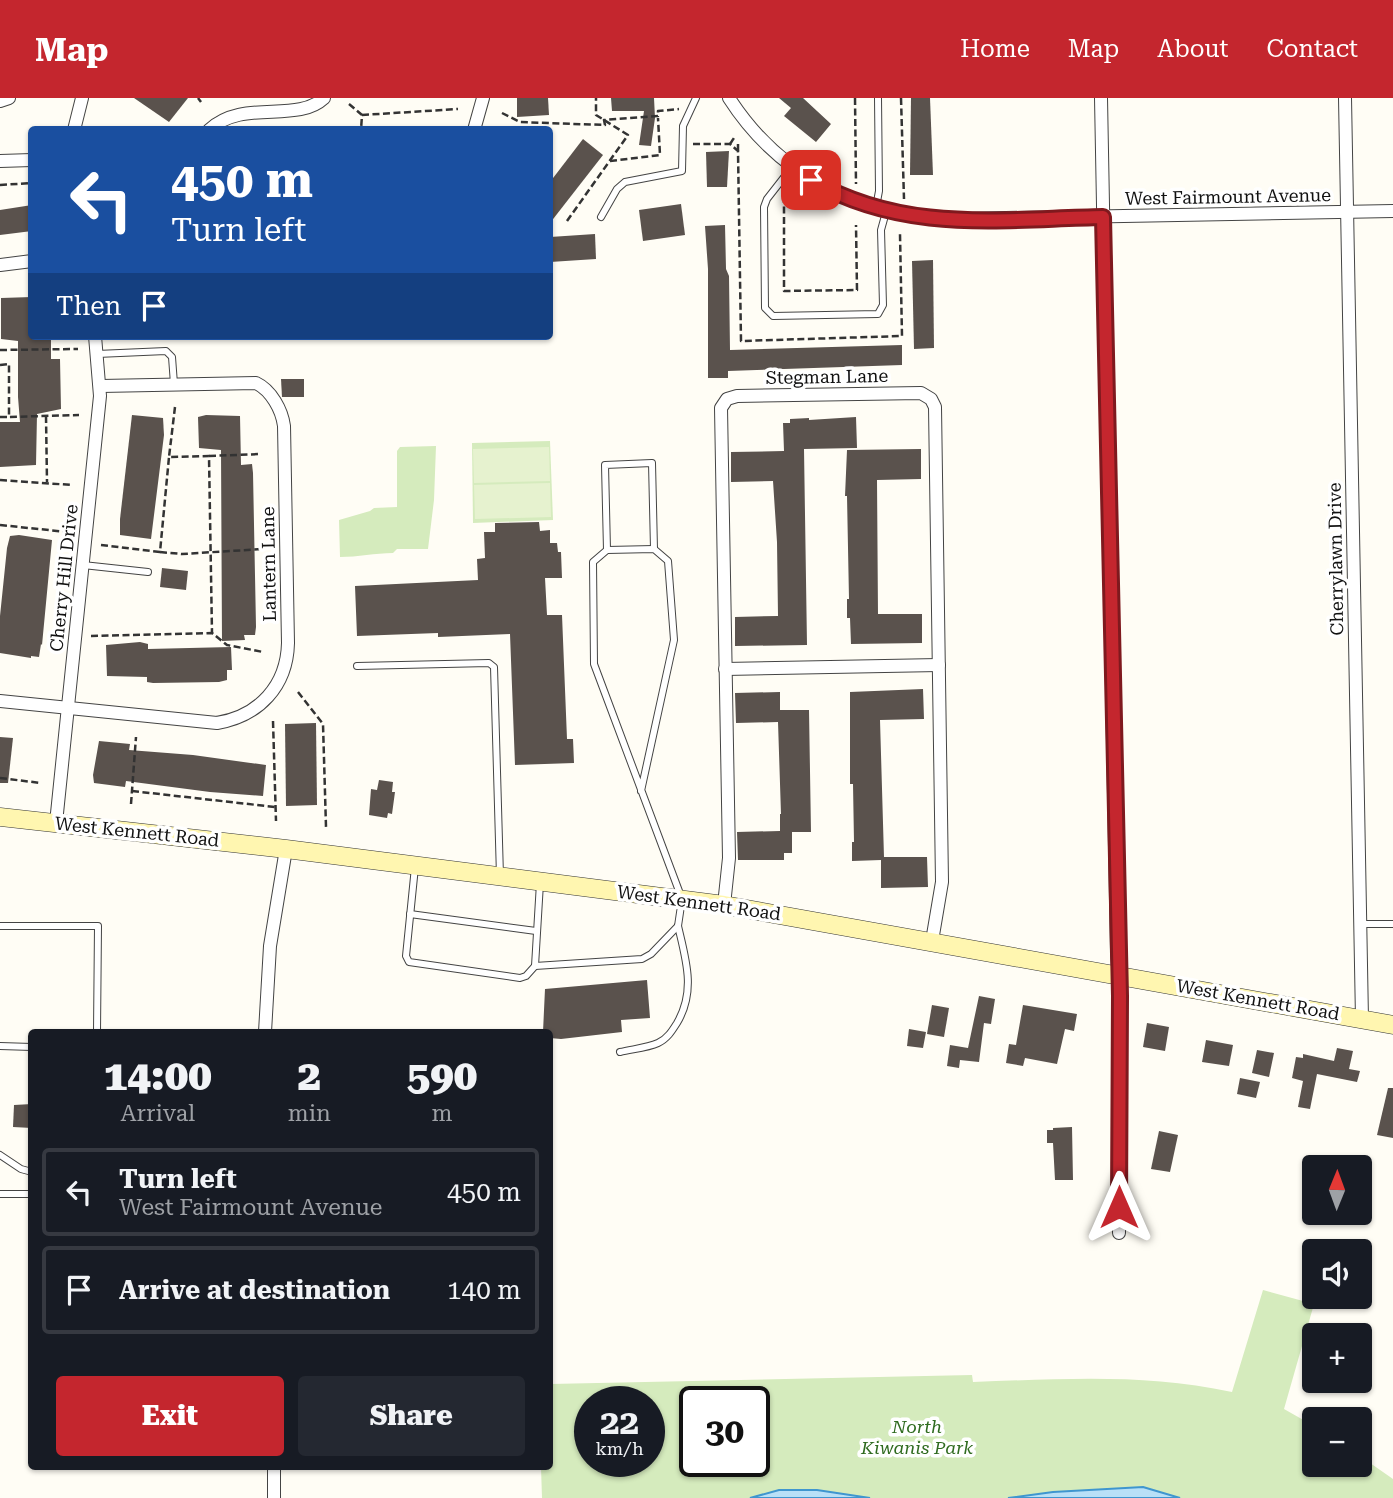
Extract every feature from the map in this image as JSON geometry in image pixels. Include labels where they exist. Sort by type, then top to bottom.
[{"type":"street","points":[[0,101],[9,98]]},
{"type":"street","points":[[75,126],[82,98]]},
{"type":"street","points":[[213,126],[234,113],[305,107],[317,104],[324,98]]},
{"type":"street","points":[[475,126],[483,98]]},
{"type":"street","name":"West Fairmount Avenue","points":[[729,98],[755,132],[792,167],[825,188],[881,210],[939,219],[1393,211]]},
{"type":"street","points":[[1101,98],[1118,975],[1119,1233]]},
{"type":"street","name":"Cherrylawn Drive","points":[[1345,98],[1362,1019]]},
{"type":"street","points":[[0,161],[28,160]]},
{"type":"street","points":[[0,265],[28,262]]},
{"type":"street","name":"Cherry Hill Drive","points":[[56,823],[100,386],[95,340]]},
{"type":"street","name":"Lantern Lane","points":[[68,707],[207,723],[226,721],[244,715],[262,703],[277,685],[284,670],[288,643],[284,426],[281,413],[267,391],[256,383],[100,386]]},
{"type":"street","name":"Stegman Lane","points":[[723,905],[729,858],[720,411],[725,401],[733,397],[918,393],[927,395],[935,407],[943,882],[932,941]]},
{"type":"street","points":[[725,669],[939,666]]},
{"type":"street","points":[[0,701],[68,707]]},
{"type":"street","name":"West Kennett Road","points":[[0,817],[286,849],[723,905],[1393,1025]]},
{"type":"street","points":[[265,1029],[270,946],[286,849]]},
{"type":"street","points":[[274,1470],[274,1498]]},
{"type":"lane","points":[[601,217],[617,189],[625,181],[682,171],[682,126],[696,98]]},
{"type":"lane","points":[[792,167],[767,199],[764,207],[765,308],[773,316],[878,314],[883,305],[878,98]]},
{"type":"lane","points":[[97,354],[166,351],[172,357],[174,384]]},
{"type":"lane","points":[[607,550],[605,465],[652,463],[654,549]]},
{"type":"lane","points":[[620,1052],[660,1043],[671,1033],[687,1002],[689,982],[678,926],[682,899],[640,791],[594,664],[593,562],[607,550],[654,549],[668,561],[674,640],[640,791]]},
{"type":"lane","points":[[83,565],[148,572]]},
{"type":"lane","points":[[357,666],[489,663],[494,667],[500,876]]},
{"type":"lane","points":[[416,866],[406,956],[409,962],[520,978],[526,976],[535,966],[540,881]]},
{"type":"lane","points":[[410,914],[536,931]]},
{"type":"lane","points":[[1360,924],[1393,924]]},
{"type":"lane","points":[[0,926],[98,926],[97,1029]]},
{"type":"lane","points":[[535,966],[642,959],[651,954],[678,926]]},
{"type":"lane","points":[[0,1046],[28,1047]]},
{"type":"lane","points":[[0,1155],[28,1171]]},
{"type":"lane","points":[[0,1194],[28,1194]]},
{"type":"path","points":[[198,98],[201,102]]},
{"type":"path","points":[[567,221],[628,135],[596,115],[596,98]]},
{"type":"path","points":[[855,98],[856,184]]},
{"type":"path","points":[[901,98],[904,199]]},
{"type":"path","points":[[349,104],[362,116],[458,109]]},
{"type":"path","points":[[610,161],[660,155],[658,111],[690,108]]},
{"type":"path","points":[[502,113],[520,122],[605,125],[604,120]]},
{"type":"path","points":[[361,126],[362,116]]},
{"type":"path","points":[[604,120],[658,117]]},
{"type":"path","points":[[730,144],[734,138]]},
{"type":"path","points":[[738,142],[741,341],[902,336],[900,234]]},
{"type":"path","points":[[682,144],[730,144],[738,151]]},
{"type":"path","points":[[0,185],[28,183]]},
{"type":"path","points":[[784,192],[784,291],[857,290],[856,225]]},
{"type":"path","points":[[0,350],[78,349]]},
{"type":"path","points":[[0,365],[9,364],[9,416]]},
{"type":"path","points":[[160,552],[175,407]]},
{"type":"path","points":[[0,416],[79,415]]},
{"type":"path","points":[[47,416],[47,483]]},
{"type":"path","points":[[169,457],[261,454]]},
{"type":"path","points":[[209,456],[212,634]]},
{"type":"path","points":[[0,480],[72,485]]},
{"type":"path","points":[[0,525],[67,532]]},
{"type":"path","points":[[101,545],[182,554],[263,549]]},
{"type":"path","points":[[92,636],[212,634],[228,645],[263,652]]},
{"type":"path","points":[[298,692],[323,724],[326,827]]},
{"type":"path","points":[[273,722],[276,821]]},
{"type":"path","points":[[131,804],[136,737]]},
{"type":"path","points":[[0,778],[41,783]]},
{"type":"path","points":[[132,791],[275,807]]},
{"type":"green space","points":[[550,441],[553,520],[473,523],[472,443]]},
{"type":"green space","points":[[436,446],[434,500],[428,549],[397,549],[393,553],[340,557],[339,520],[374,508],[397,507],[397,451],[400,447]]},
{"type":"green space","points":[[549,447],[550,481],[474,483],[473,449]]},
{"type":"green space","points":[[550,483],[551,517],[475,519],[474,485]]},
{"type":"green space","name":"North Kiwanis Park","points":[[1263,1290],[1302,1301],[1302,1309],[1313,1309],[1309,1323],[1302,1323],[1302,1346],[1284,1409],[1302,1419],[1302,1477],[1372,1477],[1372,1464],[1393,1479],[1393,1498],[542,1498],[541,1470],[553,1470],[553,1384],[972,1375],[973,1382],[1071,1379],[1167,1382],[1232,1392]]},
{"type":"water","points":[[1143,1487],[1180,1498],[1008,1498],[1053,1492]]},
{"type":"water","points":[[779,1490],[817,1490],[870,1498],[750,1498]]},
{"type":"building","points":[[134,98],[188,98],[169,122]]},
{"type":"building","points":[[517,98],[548,98],[549,115],[517,117]]},
{"type":"building","points":[[611,98],[654,98],[655,118],[651,146],[639,145],[644,111],[612,111]]},
{"type":"building","points":[[779,98],[803,98],[831,124],[816,142],[784,116],[791,108]]},
{"type":"building","points":[[911,98],[930,98],[933,175],[910,175]]},
{"type":"building","points":[[583,139],[603,155],[553,219],[553,178]]},
{"type":"building","points":[[729,151],[727,187],[707,187],[706,152]]},
{"type":"building","points":[[681,204],[685,235],[643,241],[639,210]]},
{"type":"building","points":[[28,206],[28,232],[0,235],[0,210]]},
{"type":"building","points":[[725,225],[730,350],[902,345],[902,365],[728,371],[728,378],[708,378],[708,269],[705,226]]},
{"type":"building","points":[[595,234],[596,259],[553,262],[553,237]]},
{"type":"building","points":[[933,260],[934,348],[914,349],[912,261]]},
{"type":"building","points":[[28,297],[28,340],[51,340],[51,359],[60,359],[61,409],[37,414],[36,465],[0,467],[0,422],[20,422],[18,341],[1,339],[1,298]]},
{"type":"building","points":[[281,379],[304,379],[304,397],[282,397]]},
{"type":"building","points":[[132,415],[163,418],[164,435],[151,539],[120,535]]},
{"type":"building","points":[[240,416],[241,465],[252,464],[256,627],[255,635],[244,635],[245,640],[222,641],[221,450],[199,448],[198,417]]},
{"type":"building","points":[[856,417],[857,448],[804,449],[807,645],[735,646],[735,617],[778,616],[777,542],[773,481],[731,482],[731,452],[784,451],[783,423],[790,423],[790,419]]},
{"type":"building","points":[[921,449],[921,479],[877,480],[878,614],[922,614],[922,643],[851,644],[850,618],[847,618],[847,450]]},
{"type":"building","points":[[539,522],[540,531],[550,530],[550,543],[557,543],[558,552],[561,552],[562,578],[545,578],[547,615],[562,615],[567,739],[573,739],[574,763],[515,765],[510,634],[357,636],[355,586],[478,580],[477,559],[485,558],[484,532],[495,532],[495,523]]},
{"type":"building","points":[[10,536],[52,540],[39,657],[0,653],[0,616],[7,548]]},
{"type":"building","points":[[162,568],[188,571],[186,590],[160,587]]},
{"type":"building","points":[[140,642],[148,644],[148,649],[231,647],[232,670],[227,670],[227,680],[219,682],[153,683],[147,682],[147,677],[107,676],[106,645]]},
{"type":"building","points":[[923,689],[924,719],[880,720],[884,857],[927,857],[928,887],[881,888],[881,860],[852,861],[854,842],[853,784],[850,784],[850,692]]},
{"type":"building","points":[[780,692],[780,710],[809,710],[811,832],[792,832],[792,853],[784,853],[784,860],[738,860],[737,832],[780,831],[781,814],[778,722],[736,723],[735,693]]},
{"type":"building","points":[[316,723],[317,805],[286,806],[285,724]]},
{"type":"building","points":[[0,737],[13,738],[8,783],[0,783]]},
{"type":"building","points":[[99,741],[130,744],[129,750],[266,765],[263,796],[126,781],[125,787],[94,783]]},
{"type":"building","points":[[379,780],[393,782],[392,792],[395,792],[392,814],[388,813],[387,818],[369,815],[371,789],[377,790]]},
{"type":"building","points":[[647,980],[650,1018],[621,1020],[622,1032],[553,1038],[553,1029],[543,1029],[545,989]]},
{"type":"building","points":[[979,996],[995,999],[991,1024],[984,1023],[979,1062],[960,1060],[959,1068],[947,1066],[950,1045],[968,1048]]},
{"type":"building","points":[[932,1005],[949,1008],[944,1037],[927,1034]]},
{"type":"building","points":[[1023,1005],[1077,1014],[1074,1031],[1065,1029],[1057,1064],[1025,1058],[1023,1066],[1006,1063],[1009,1044],[1016,1045]]},
{"type":"building","points":[[1147,1023],[1169,1027],[1165,1051],[1143,1047]]},
{"type":"building","points":[[909,1029],[926,1032],[923,1048],[907,1046]]},
{"type":"building","points":[[1206,1040],[1233,1045],[1229,1066],[1202,1062]]},
{"type":"building","points":[[1337,1048],[1353,1051],[1349,1069],[1360,1071],[1357,1082],[1317,1074],[1310,1109],[1298,1107],[1303,1081],[1292,1078],[1296,1057],[1303,1058],[1303,1054],[1334,1061]]},
{"type":"building","points":[[1257,1050],[1274,1053],[1269,1077],[1252,1073]]},
{"type":"building","points":[[1240,1078],[1260,1082],[1256,1098],[1237,1094]]},
{"type":"building","points":[[1388,1088],[1393,1088],[1393,1138],[1377,1135]]},
{"type":"building","points":[[28,1104],[28,1128],[13,1127],[14,1105]]},
{"type":"building","points":[[1072,1127],[1073,1180],[1055,1180],[1053,1143],[1047,1143],[1047,1130]]},
{"type":"building","points":[[1159,1131],[1178,1135],[1170,1172],[1151,1169]]},
{"type":"route","points":[[811,180],[841,196],[875,209],[904,216],[939,219],[1103,217],[1120,996],[1119,1207]]}]
